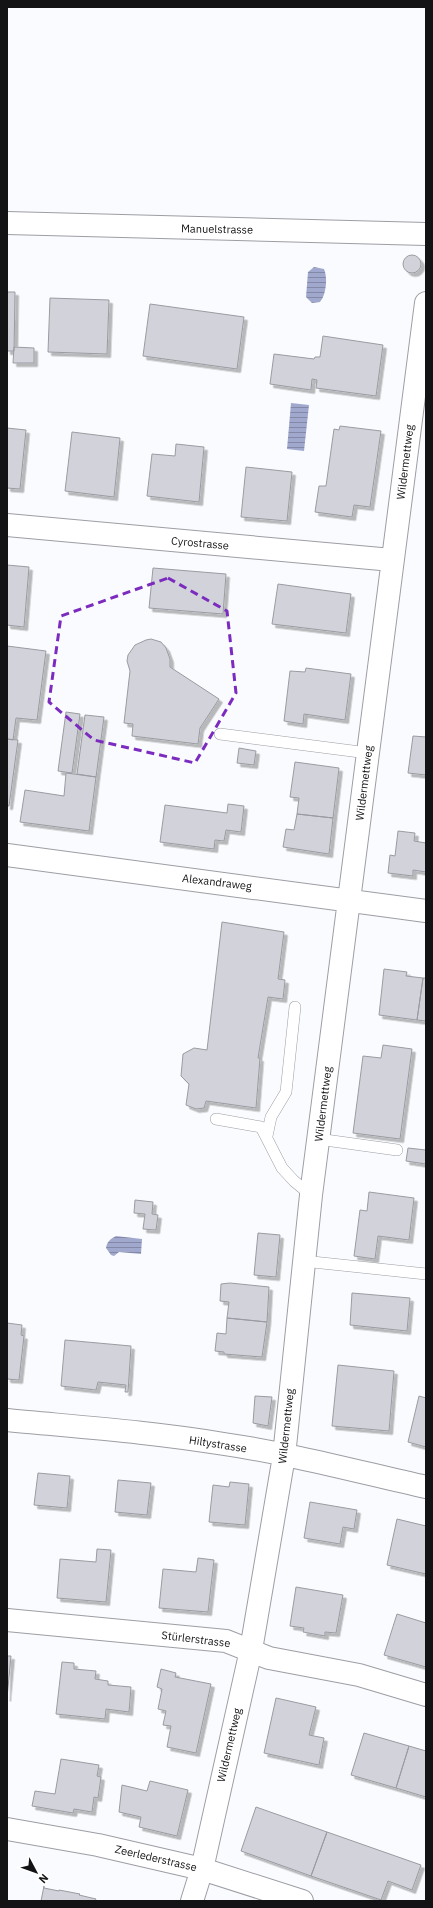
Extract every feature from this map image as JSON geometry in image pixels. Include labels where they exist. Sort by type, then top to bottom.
[{"type":"street","name":"Manuelstrasse","points":[[7,223],[426,234]]},
{"type":"street","name":"Wildermettweg","points":[[192,1901],[202,1869],[251,1650],[284,1456],[303,1261],[318,1139],[426,302]]},
{"type":"street","name":"Cyrostrasse","points":[[7,525],[392,560]]},
{"type":"street","name":"Alexandraweg","points":[[7,855],[426,911]]},
{"type":"street","name":"Hiltystrasse","points":[[7,1420],[175,1437],[225,1444],[426,1487]]},
{"type":"street","name":"Stürlerstrasse","points":[[7,1620],[226,1641],[268,1658],[359,1675],[426,1695]]},
{"type":"street","name":"Zeerlederstrasse","points":[[7,1829],[98,1845],[202,1869],[302,1901]]},
{"type":"lane","points":[[220,734],[368,753]]},
{"type":"lane","points":[[266,1136],[271,1116],[286,1092],[295,1007]]},
{"type":"lane","points":[[216,1118],[257,1125],[264,1130],[273,1154],[282,1168],[294,1181],[312,1195]]},
{"type":"lane","points":[[318,1139],[397,1150]]},
{"type":"lane","points":[[303,1261],[426,1274]]},
{"type":"highlighted area","points":[[168,578],[227,611],[236,693],[195,763],[94,740],[49,702],[61,616]]},
{"type":"water","points":[[314,267],[324,269],[326,282],[325,291],[320,302],[312,303],[306,297],[308,272]]},
{"type":"water","points":[[291,403],[309,405],[304,451],[287,449]]},
{"type":"water","points":[[116,1236],[142,1239],[141,1254],[119,1252],[114,1256],[111,1255],[106,1246],[112,1238]]},
{"type":"building","points":[[412,255],[418,258],[421,264],[418,270],[412,273],[406,270],[403,264],[406,258]]},
{"type":"building","points":[[7,292],[15,292],[14,351],[7,351]]},
{"type":"building","points":[[50,298],[109,300],[107,354],[48,352]]},
{"type":"building","points":[[150,304],[244,317],[237,369],[143,356]]},
{"type":"building","points":[[323,336],[383,345],[376,396],[316,388],[317,380],[312,379],[311,390],[270,384],[274,354],[314,359],[315,357],[320,357]]},
{"type":"building","points":[[14,347],[34,348],[34,363],[13,363]]},
{"type":"building","points":[[340,426],[381,431],[370,507],[354,505],[352,517],[315,512],[319,486],[326,486],[334,429],[339,430]]},
{"type":"building","points":[[7,428],[26,430],[20,489],[7,488]]},
{"type":"building","points":[[72,432],[120,438],[114,497],[65,491]]},
{"type":"building","points":[[176,444],[204,447],[199,502],[147,496],[152,454],[175,456]]},
{"type":"building","points":[[246,467],[292,472],[287,521],[241,517]]},
{"type":"building","points":[[7,565],[29,567],[24,627],[7,625]]},
{"type":"building","points":[[153,568],[226,574],[223,614],[149,608]]},
{"type":"building","points":[[278,584],[351,594],[346,633],[272,624]]},
{"type":"building","points":[[151,639],[161,642],[166,648],[170,659],[170,667],[219,699],[200,728],[198,744],[132,736],[133,724],[124,723],[130,671],[127,661],[128,655],[135,645]]},
{"type":"building","points":[[7,646],[46,651],[37,720],[16,718],[13,740],[7,739]]},
{"type":"building","points":[[306,668],[351,674],[345,720],[304,714],[303,724],[284,721],[290,671],[305,672]]},
{"type":"building","points":[[66,712],[80,714],[72,773],[58,771]]},
{"type":"building","points":[[85,715],[104,717],[96,777],[77,774]]},
{"type":"building","points":[[413,736],[426,737],[426,775],[408,773]]},
{"type":"building","points":[[7,739],[18,740],[9,806],[7,806]]},
{"type":"building","points":[[239,748],[256,751],[254,765],[237,763]]},
{"type":"building","points":[[295,762],[339,768],[333,818],[297,814],[299,798],[290,797]]},
{"type":"building","points":[[66,773],[96,777],[89,831],[20,822],[25,790],[64,796]]},
{"type":"building","points":[[228,804],[244,806],[241,832],[226,830],[224,841],[215,840],[214,849],[160,842],[165,805],[227,813]]},
{"type":"building","points":[[297,814],[333,818],[329,854],[283,847],[286,829],[294,830]]},
{"type":"building","points":[[398,831],[415,833],[414,841],[426,843],[426,872],[413,870],[413,876],[388,873],[390,855],[395,856]]},
{"type":"building","points":[[222,922],[284,932],[278,979],[285,980],[283,999],[268,997],[258,1058],[260,1058],[256,1108],[206,1101],[204,1108],[196,1109],[186,1105],[189,1084],[181,1076],[183,1054],[194,1048],[207,1050]]},
{"type":"building","points":[[384,969],[407,972],[406,976],[423,978],[417,1020],[379,1015]]},
{"type":"building","points":[[423,978],[426,978],[426,1021],[417,1020]]},
{"type":"building","points":[[383,1045],[412,1049],[400,1139],[353,1133],[363,1056],[381,1058]]},
{"type":"building","points":[[408,1148],[426,1150],[426,1164],[406,1161]]},
{"type":"building","points":[[369,1192],[414,1198],[409,1240],[378,1236],[375,1259],[354,1256],[360,1210],[367,1211]]},
{"type":"building","points":[[135,1200],[153,1202],[152,1214],[158,1215],[156,1230],[143,1229],[145,1214],[134,1213]]},
{"type":"building","points":[[258,1233],[280,1235],[276,1277],[254,1275]]},
{"type":"building","points":[[230,1283],[269,1287],[267,1322],[227,1318],[229,1302],[220,1301],[221,1284]]},
{"type":"building","points":[[352,1293],[410,1298],[407,1331],[350,1325]]},
{"type":"building","points":[[227,1318],[267,1322],[262,1357],[224,1354],[224,1352],[215,1351],[217,1333],[226,1334]]},
{"type":"building","points":[[7,1323],[22,1325],[21,1335],[24,1336],[19,1380],[7,1379]]},
{"type":"building","points":[[65,1340],[131,1346],[128,1392],[125,1392],[126,1385],[98,1382],[96,1390],[61,1386]]},
{"type":"building","points":[[338,1365],[394,1371],[389,1431],[332,1426]]},
{"type":"building","points":[[255,1396],[272,1397],[268,1426],[253,1423]]},
{"type":"building","points":[[419,1396],[426,1398],[426,1447],[408,1442]]},
{"type":"building","points":[[38,1473],[70,1476],[67,1508],[34,1505]]},
{"type":"building","points":[[118,1480],[151,1483],[147,1515],[115,1512]]},
{"type":"building","points":[[230,1482],[249,1484],[245,1525],[209,1522],[213,1485],[229,1487]]},
{"type":"building","points":[[310,1502],[357,1510],[354,1529],[343,1527],[340,1544],[304,1538]]},
{"type":"building","points":[[397,1519],[426,1526],[426,1574],[387,1565]]},
{"type":"building","points":[[97,1549],[111,1550],[106,1602],[57,1598],[60,1559],[96,1562]]},
{"type":"building","points":[[198,1558],[214,1560],[208,1612],[159,1608],[163,1569],[196,1572]]},
{"type":"building","points":[[296,1587],[343,1595],[336,1633],[325,1632],[325,1636],[303,1632],[304,1628],[290,1626]]},
{"type":"building","points":[[397,1614],[426,1623],[426,1667],[384,1655]]},
{"type":"building","points":[[7,1656],[11,1656],[7,1698]]},
{"type":"building","points":[[62,1662],[74,1663],[74,1669],[96,1671],[95,1679],[108,1681],[108,1685],[131,1687],[129,1712],[106,1709],[105,1719],[56,1714]]},
{"type":"building","points":[[161,1669],[176,1673],[175,1677],[211,1684],[196,1753],[167,1747],[171,1726],[163,1725],[166,1711],[158,1709],[162,1689],[157,1687]]},
{"type":"building","points":[[276,1698],[316,1707],[309,1735],[324,1738],[319,1765],[264,1753]]},
{"type":"building","points":[[364,1733],[409,1746],[396,1788],[351,1775]]},
{"type":"building","points":[[409,1746],[426,1751],[426,1797],[396,1788]]},
{"type":"building","points":[[61,1759],[99,1765],[97,1776],[101,1777],[98,1798],[94,1797],[92,1812],[74,1809],[73,1813],[32,1806],[35,1791],[55,1794]]},
{"type":"building","points":[[150,1781],[188,1790],[177,1836],[139,1827],[141,1817],[119,1812],[122,1785],[147,1791]]},
{"type":"building","points":[[256,1807],[327,1832],[311,1876],[241,1851]]},
{"type":"building","points":[[327,1832],[421,1865],[412,1890],[388,1881],[381,1900],[311,1876]]},
{"type":"building","points":[[44,1886],[44,1888],[80,1894],[79,1895],[96,1899],[95,1901],[41,1901]]}]
